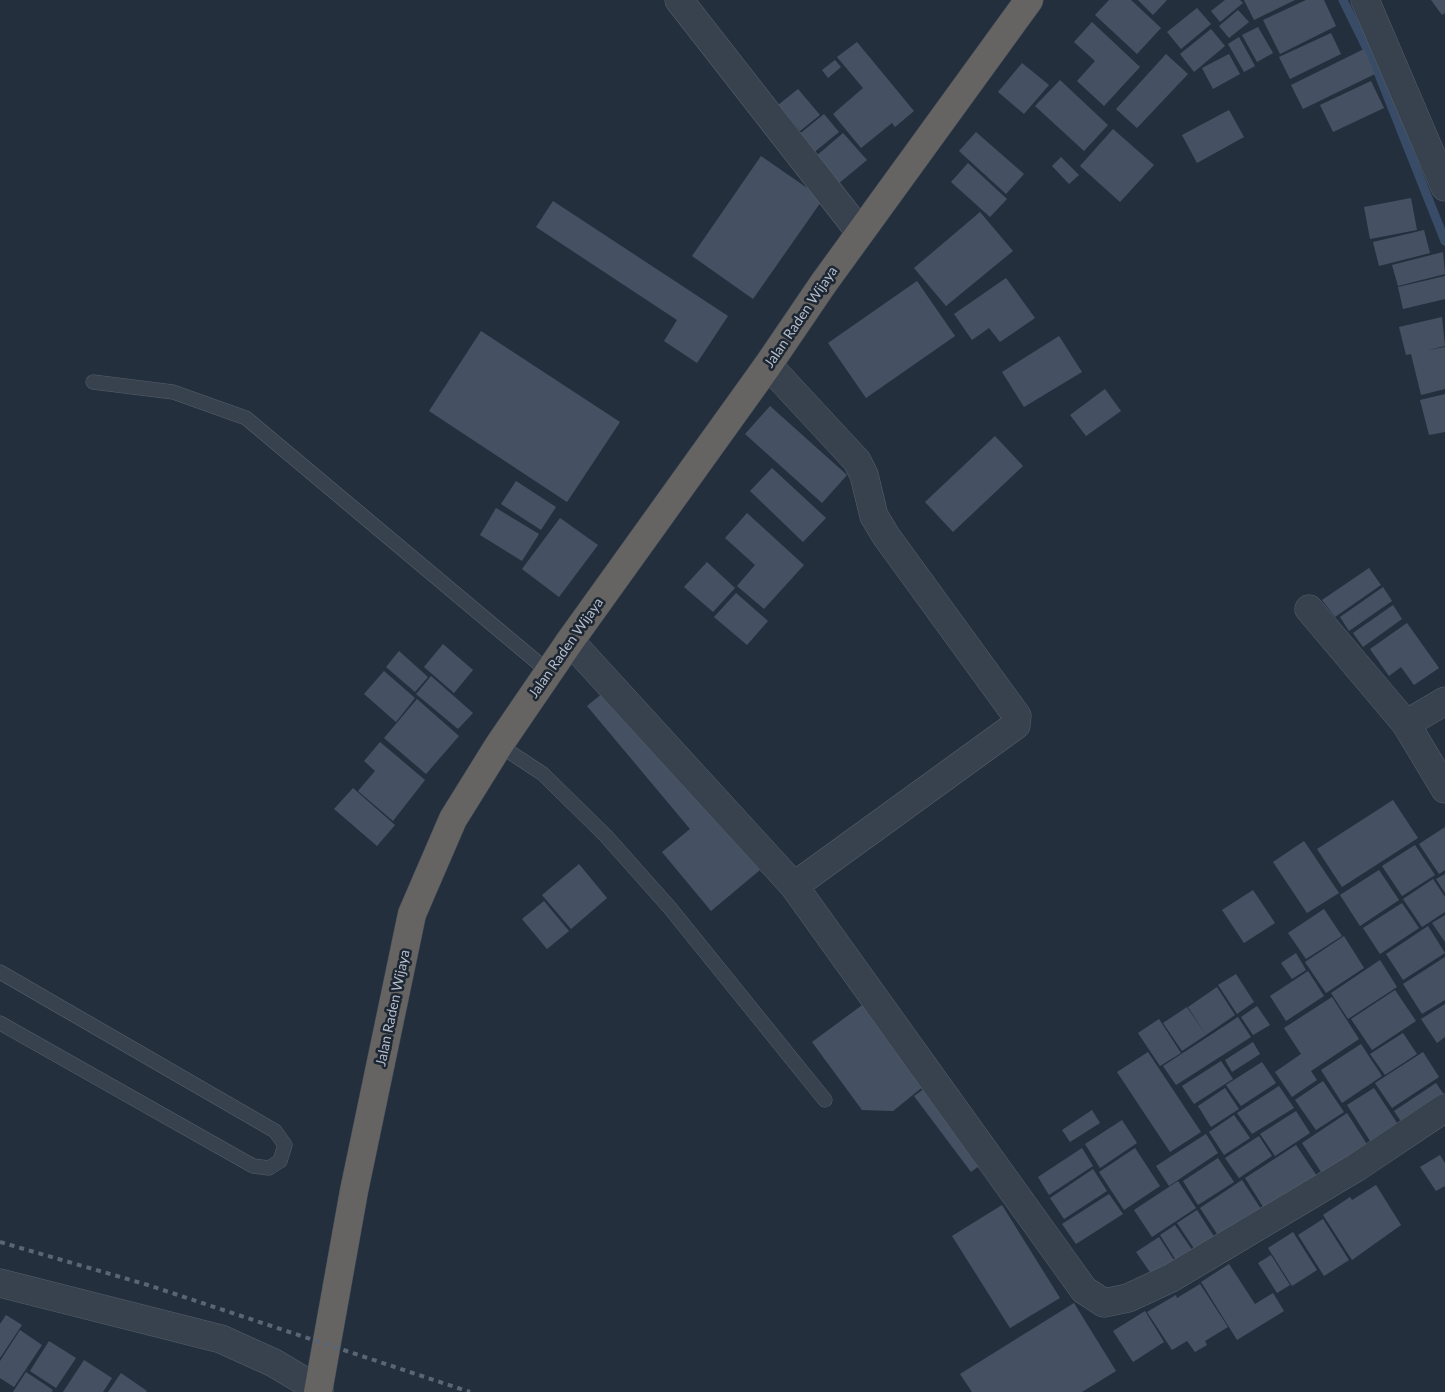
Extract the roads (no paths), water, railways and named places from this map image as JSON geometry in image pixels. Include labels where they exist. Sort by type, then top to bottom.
[{"type":"highway","name":"Jalan Raden Wijaya","points":[[318,1391],[354,1191],[412,914],[454,819],[499,745],[570,641],[768,366],[860,232],[1029,0]]},
{"type":"street","points":[[679,0],[860,232]]},
{"type":"street","points":[[1366,0],[1445,187]]},
{"type":"street","points":[[768,366],[858,460],[864,475],[874,516],[886,536],[1017,716],[1016,725],[794,886]]},
{"type":"street","points":[[1309,609],[1406,724],[1445,789]]},
{"type":"street","points":[[570,641],[794,886],[1084,1290],[1104,1303],[1128,1298],[1171,1278],[1357,1167],[1445,1108]]},
{"type":"street","points":[[1406,724],[1445,701]]},
{"type":"street","points":[[0,1283],[221,1339],[274,1363],[318,1391]]},
{"type":"lane","points":[[93,382],[173,392],[246,418],[549,672]]},
{"type":"lane","points":[[499,745],[543,774],[606,836],[670,908],[825,1100]]},
{"type":"lane","points":[[0,972],[275,1131],[285,1145],[280,1161],[269,1168],[253,1166],[0,1022]]},
{"type":"waterway","points":[[1343,0],[1376,67],[1445,241]]},
{"type":"railway","points":[[0,1242],[148,1285],[470,1392]]}]
